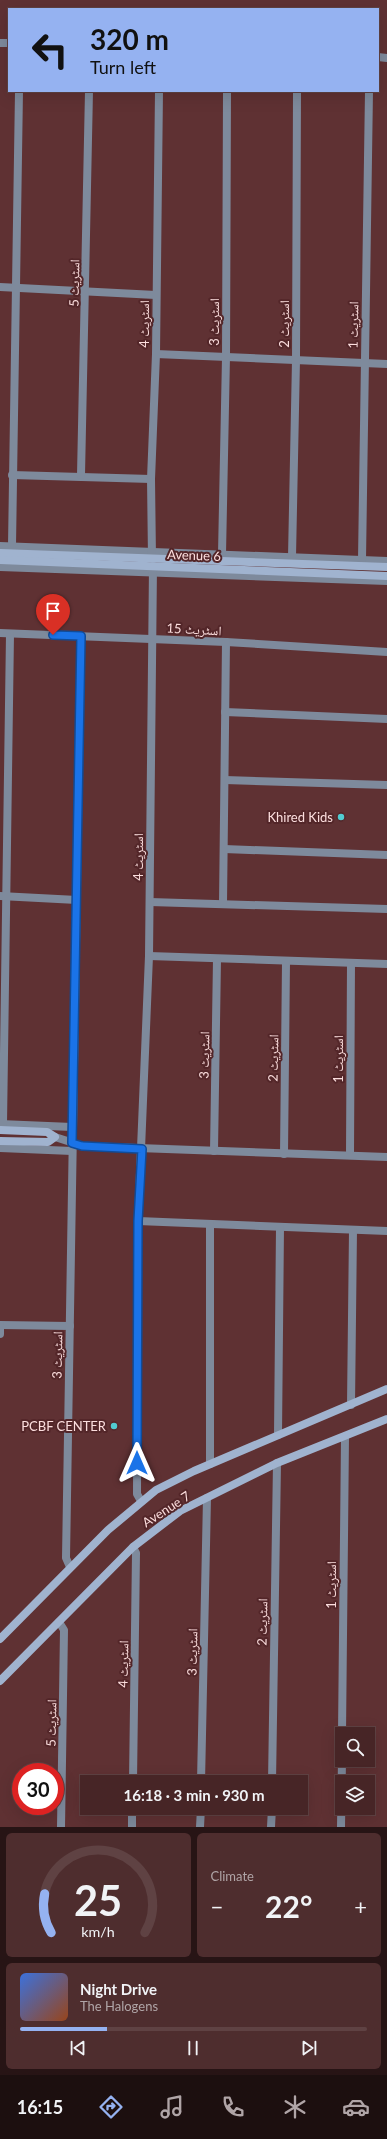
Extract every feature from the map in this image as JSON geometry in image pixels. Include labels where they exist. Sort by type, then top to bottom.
[{"type":"main road","name":"Avenue 6","points":[[0,553],[387,576]]},
{"type":"main road","name":"Avenue 6","points":[[0,560],[387,567]]},
{"type":"main road","points":[[0,1141],[48,1142],[55,1137],[47,1132],[1,1126]]},
{"type":"main road","name":"Avenue 7","points":[[0,1639],[70,1567],[141,1501],[161,1488],[210,1464],[387,1389]]},
{"type":"main road","name":"Avenue 7","points":[[0,1681],[133,1547],[166,1520],[277,1463],[387,1419]]},
{"type":"street","points":[[12,546],[12,475],[20,92]]},
{"type":"street","name":"اسٹریٹ 5","points":[[81,476],[89,92]]},
{"type":"street","name":"اسٹریٹ 4","points":[[142,1149],[150,902],[152,562],[150,479],[156,354],[159,92]]},
{"type":"street","name":"اسٹریٹ 3","points":[[222,554],[226,357],[227,92]]},
{"type":"street","name":"اسٹریٹ 2","points":[[292,557],[296,360],[297,92]]},
{"type":"street","name":"اسٹریٹ 1","points":[[362,560],[369,92]]},
{"type":"street","points":[[0,287],[156,295]]},
{"type":"street","points":[[156,354],[387,364]]},
{"type":"street","points":[[12,475],[150,479]]},
{"type":"street","points":[[0,546],[12,546],[152,562],[387,581]]},
{"type":"street","points":[[0,567],[152,562],[222,554],[387,561]]},
{"type":"street","name":"اسٹریٹ 15","points":[[0,633],[226,642],[387,652]]},
{"type":"street","points":[[10,634],[3,896],[1,1126],[72,1127]]},
{"type":"street","points":[[72,1147],[81,636]]},
{"type":"street","points":[[223,904],[226,642]]},
{"type":"street","points":[[225,712],[387,720]]},
{"type":"street","points":[[225,780],[387,785]]},
{"type":"street","points":[[224,849],[387,855]]},
{"type":"street","points":[[3,896],[77,900]]},
{"type":"street","points":[[150,902],[387,909]]},
{"type":"street","points":[[149,956],[286,962],[387,964]]},
{"type":"street","name":"اسٹریٹ 3","points":[[214,1151],[217,959]]},
{"type":"street","name":"اسٹریٹ 2","points":[[284,1154],[286,962]]},
{"type":"street","name":"اسٹریٹ 1","points":[[350,1155],[351,963]]},
{"type":"street","points":[[55,1137],[72,1147]]},
{"type":"street","points":[[0,1148],[82,1146],[387,1157]]},
{"type":"street","name":"اسٹریٹ 3","points":[[70,1567],[66,1558],[72,1147]]},
{"type":"street","points":[[141,1501],[137,1494],[138,1221],[142,1149]]},
{"type":"street","points":[[138,1221],[387,1231]]},
{"type":"street","points":[[210,1224],[210,1464]]},
{"type":"street","points":[[278,1435],[280,1227]]},
{"type":"street","points":[[351,1405],[353,1230]]},
{"type":"street","points":[[0,1334],[0,1325],[70,1326]]},
{"type":"street","name":"اسٹریٹ 1","points":[[342,1727],[345,1436]]},
{"type":"street","name":"اسٹریٹ 2","points":[[272,1775],[277,1463]]},
{"type":"street","name":"اسٹریٹ 3","points":[[201,1775],[207,1498]]},
{"type":"street","name":"اسٹریٹ 4","points":[[133,1547],[136,1553],[133,1775]]},
{"type":"street","name":"اسٹریٹ 5","points":[[59,1622],[64,1630],[61,1827]]},
{"type":"street","points":[[342,1767],[342,1827]]},
{"type":"street","points":[[132,1815],[132,1827]]},
{"type":"street","points":[[200,1827],[201,1815]]},
{"type":"street","points":[[271,1827],[272,1815]]},
{"type":"place","name":"Khired Kids","points":[[341,817]]},
{"type":"place","name":"PCBF CENTER","points":[[114,1426]]},
{"type":"route","points":[[53,635],[81,636],[72,1143],[81,1146],[142,1149],[138,1221],[137,1463]]}]
